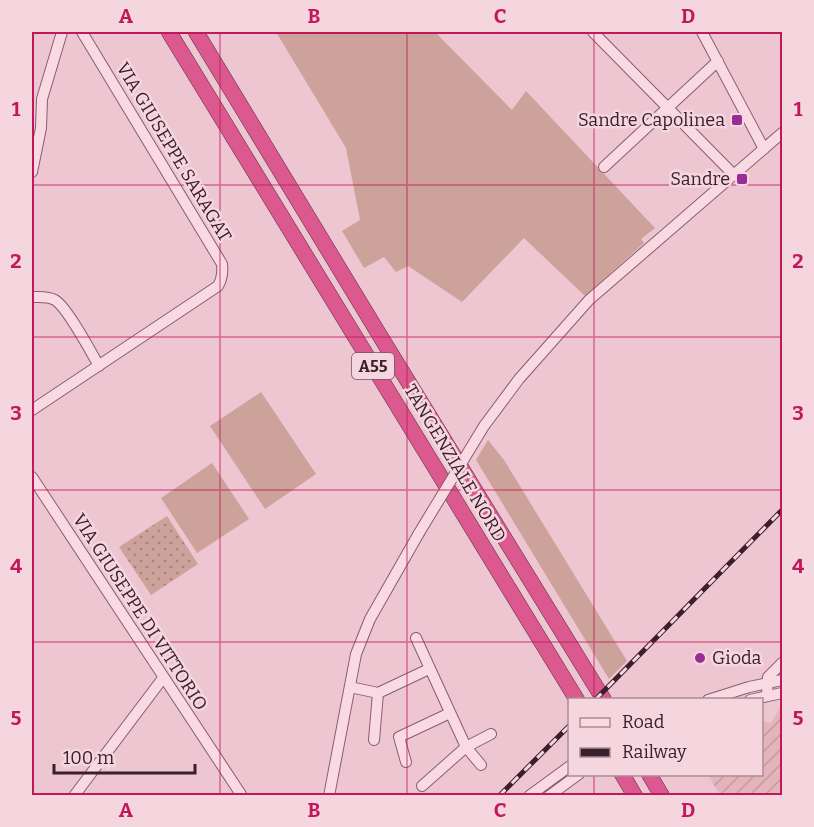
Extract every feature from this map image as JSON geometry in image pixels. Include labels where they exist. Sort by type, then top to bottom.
[{"type":"highway","name":"TANGENZIALE NORD","points":[[169,32],[576,698]]},
{"type":"highway","name":"TANGENZIALE NORD","points":[[196,32],[603,698]]},
{"type":"highway","points":[[623,776],[635,795]]},
{"type":"highway","points":[[650,776],[662,795]]},
{"type":"street","points":[[32,172],[41,128],[42,99],[62,32]]},
{"type":"street","name":"VIA GIUSEPPE SARAGAT","points":[[32,410],[218,285],[223,269],[218,256],[82,32]]},
{"type":"street","points":[[593,32],[734,175]]},
{"type":"street","points":[[702,32],[764,149]]},
{"type":"street","points":[[604,167],[718,61]]},
{"type":"street","points":[[329,795],[356,654],[363,635],[419,533],[484,426],[533,361],[585,304],[627,265],[783,133]]},
{"type":"street","points":[[32,297],[47,297],[56,300],[67,313],[99,366]]},
{"type":"street","name":"VIA GIUSEPPE DI VITTORIO","points":[[32,477],[242,795]]},
{"type":"street","points":[[416,638],[466,747],[481,765]]},
{"type":"street","points":[[766,695],[768,677],[783,663]]},
{"type":"street","points":[[350,687],[378,693],[429,669]]},
{"type":"street","points":[[74,795],[163,678]]},
{"type":"street","points":[[712,698],[783,680]]},
{"type":"street","points":[[374,740],[378,693]]},
{"type":"street","points":[[754,698],[783,693]]},
{"type":"street","points":[[406,762],[399,737],[450,713]]},
{"type":"street","points":[[422,786],[466,747],[491,734]]},
{"type":"street","points":[[529,795],[568,767]]},
{"type":"street","points":[[549,795],[576,776]]},
{"type":"shaded area","points":[[276,32],[435,32],[512,110],[526,91],[655,228],[641,239],[644,243],[585,296],[524,238],[462,302],[408,266],[396,272],[384,257],[364,268],[342,231],[360,220],[346,148]]},
{"type":"shaded area","points":[[261,392],[316,474],[265,509],[210,426]]},
{"type":"shaded area","points":[[488,440],[504,460],[627,661],[609,679],[476,460]]},
{"type":"shaded area","points":[[212,463],[249,519],[197,553],[161,498]]},
{"type":"shaded area","points":[[167,516],[198,564],[151,595],[119,547]]},
{"type":"shaded area","points":[[782,704],[782,795],[720,795],[709,776],[763,776],[763,721],[771,723]]},
{"type":"railway","points":[[597,698],[782,510]]},
{"type":"railway","points":[[499,796],[568,727]]},
{"type":"place","name":"Sandre Capolinea","points":[[737,120]]},
{"type":"place","name":"Sandre","points":[[742,179]]},
{"type":"place","name":"Gioda","points":[[700,658]]}]
